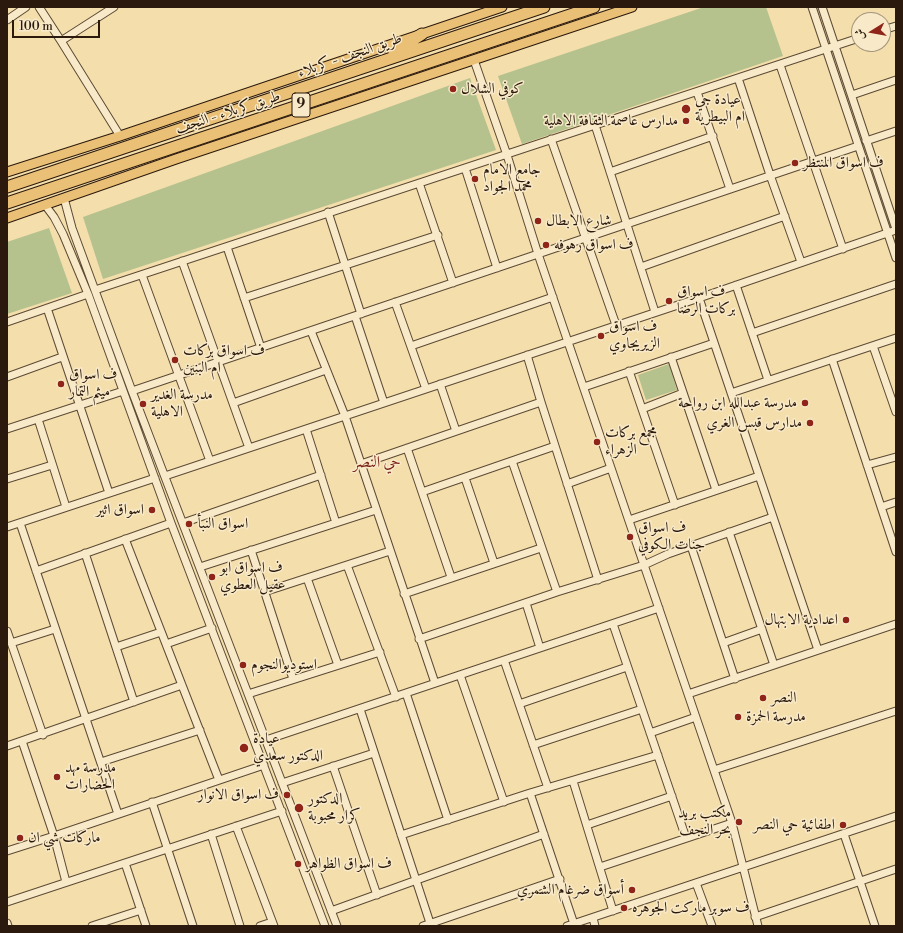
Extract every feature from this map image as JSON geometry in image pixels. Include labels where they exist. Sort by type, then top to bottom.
[{"type":"highway","name":"طريق النجف - کربلاء","points":[[11,185],[544,7]]},
{"type":"highway","name":"طريق کربلاء - النجف","points":[[7,202],[594,7]]},
{"type":"highway","points":[[379,62],[422,34]]},
{"type":"main road","points":[[7,172],[120,136],[502,7]]},
{"type":"main road","points":[[7,218],[632,7]]},
{"type":"street","points":[[7,20],[26,7]]},
{"type":"street","points":[[39,7],[62,41],[120,136]]},
{"type":"street","points":[[62,41],[114,7]]},
{"type":"street","points":[[812,7],[888,233],[893,241],[896,258]]},
{"type":"street","points":[[165,476],[698,298],[896,230],[822,7]]},
{"type":"street","points":[[95,290],[851,41]]},
{"type":"street","points":[[831,62],[835,59],[840,60]]},
{"type":"street","points":[[474,60],[507,154],[538,254],[732,822],[758,926]]},
{"type":"street","points":[[780,65],[843,248]]},
{"type":"street","points":[[738,78],[801,262]]},
{"type":"street","points":[[852,95],[896,80]]},
{"type":"street","points":[[697,92],[730,189]]},
{"type":"street","points":[[595,125],[655,312]]},
{"type":"street","points":[[866,141],[896,131]]},
{"type":"street","points":[[610,172],[713,136]]},
{"type":"street","points":[[551,139],[616,325]]},
{"type":"street","points":[[132,391],[858,146]]},
{"type":"street","points":[[464,168],[497,268]]},
{"type":"street","points":[[419,183],[438,235],[453,283]]},
{"type":"street","points":[[64,198],[72,228],[132,391],[337,926]]},
{"type":"street","points":[[45,205],[54,217],[63,234],[88,294],[171,523],[325,926]]},
{"type":"street","points":[[328,212],[345,265],[384,403]]},
{"type":"street","points":[[641,267],[785,216]]},
{"type":"street","points":[[885,224],[890,224],[893,221]]},
{"type":"street","points":[[63,234],[66,226],[72,228]]},
{"type":"street","points":[[244,298],[438,235]]},
{"type":"street","points":[[226,247],[261,348]]},
{"type":"street","points":[[182,261],[249,448]]},
{"type":"street","points":[[142,275],[210,461]]},
{"type":"street","points":[[752,333],[896,284]]},
{"type":"street","points":[[736,285],[768,380]]},
{"type":"street","points":[[7,322],[88,294]]},
{"type":"street","points":[[411,346],[553,297]]},
{"type":"street","points":[[698,298],[818,650]]},
{"type":"street","points":[[395,302],[426,389]]},
{"type":"street","points":[[46,308],[109,493]]},
{"type":"street","points":[[311,331],[345,416],[434,684]]},
{"type":"street","points":[[731,393],[896,338]]},
{"type":"street","points":[[584,387],[714,342]]},
{"type":"street","points":[[873,346],[896,412]]},
{"type":"street","points":[[527,355],[598,580]]},
{"type":"street","points":[[7,377],[62,357]]},
{"type":"street","points":[[671,357],[716,490]]},
{"type":"street","points":[[832,359],[896,552]]},
{"type":"street","points":[[233,403],[326,370]]},
{"type":"street","points":[[629,372],[675,505]]},
{"type":"street","points":[[440,384],[456,431]]},
{"type":"street","points":[[7,430],[123,391]]},
{"type":"street","points":[[642,409],[683,393]]},
{"type":"street","points":[[361,464],[541,402]]},
{"type":"street","points":[[38,420],[66,507]]},
{"type":"street","points":[[306,429],[336,523]]},
{"type":"street","points":[[422,492],[555,446]]},
{"type":"street","points":[[407,448],[452,577]]},
{"type":"street","points":[[867,465],[896,457]]},
{"type":"street","points":[[512,461],[540,548],[557,592]]},
{"type":"street","points":[[7,479],[52,465]]},
{"type":"street","points":[[567,484],[611,468]]},
{"type":"street","points":[[183,522],[321,476]]},
{"type":"street","points":[[629,520],[759,476]]},
{"type":"street","points":[[7,527],[155,478]]},
{"type":"street","points":[[465,478],[494,563]]},
{"type":"street","points":[[881,507],[896,502]]},
{"type":"street","points":[[189,569],[193,564],[200,566],[376,510]]},
{"type":"street","points":[[419,639],[557,592],[644,565],[668,554],[773,517]]},
{"type":"street","points":[[20,523],[118,814]]},
{"type":"street","points":[[36,571],[171,523]]},
{"type":"street","points":[[729,532],[774,665]]},
{"type":"street","points":[[125,540],[219,780]]},
{"type":"street","points":[[181,548],[187,549],[191,544]]},
{"type":"street","points":[[690,546],[735,678]]},
{"type":"street","points":[[404,594],[540,548]]},
{"type":"street","points":[[250,550],[293,679]]},
{"type":"street","points":[[264,592],[390,551]]},
{"type":"street","points":[[85,553],[134,702]]},
{"type":"street","points":[[347,565],[396,696]]},
{"type":"street","points":[[307,578],[338,665]]},
{"type":"street","points":[[526,603],[540,648]]},
{"type":"street","points":[[266,740],[659,608]]},
{"type":"street","points":[[613,624],[686,838]]},
{"type":"street","points":[[688,694],[896,624]]},
{"type":"street","points":[[166,644],[212,628]]},
{"type":"street","points":[[11,644],[56,629]]},
{"type":"street","points":[[723,643],[762,629]]},
{"type":"street","points":[[7,631],[43,735]]},
{"type":"street","points":[[116,647],[161,632]]},
{"type":"street","points":[[248,694],[380,652]]},
{"type":"street","points":[[504,660],[548,788]]},
{"type":"street","points":[[519,704],[627,667]]},
{"type":"street","points":[[460,675],[504,802]]},
{"type":"street","points":[[7,746],[43,735],[182,686]]},
{"type":"street","points":[[406,693],[448,820]]},
{"type":"street","points":[[360,708],[430,925]]},
{"type":"street","points":[[533,745],[642,708]]},
{"type":"street","points":[[714,770],[896,711]]},
{"type":"street","points":[[650,733],[696,717]]},
{"type":"street","points":[[100,762],[200,730]]},
{"type":"street","points":[[22,741],[54,836],[66,882]]},
{"type":"street","points":[[282,783],[374,753]]},
{"type":"street","points":[[401,835],[530,793],[658,755]]},
{"type":"street","points":[[7,851],[264,765]]},
{"type":"street","points":[[333,766],[377,894]]},
{"type":"street","points":[[573,781],[614,911]]},
{"type":"street","points":[[530,793],[560,879],[571,925],[896,816]]},
{"type":"street","points":[[587,825],[672,796]]},
{"type":"street","points":[[152,802],[193,926]]},
{"type":"street","points":[[7,902],[282,811]]},
{"type":"street","points":[[600,867],[732,822]]},
{"type":"street","points":[[236,826],[273,924],[260,926]]},
{"type":"street","points":[[211,834],[240,926]]},
{"type":"street","points":[[331,911],[544,834]]},
{"type":"street","points":[[844,834],[860,881],[872,925]]},
{"type":"street","points":[[298,855],[303,857],[309,852]]},
{"type":"street","points":[[125,863],[146,926]]},
{"type":"street","points":[[755,917],[896,870]]},
{"type":"street","points":[[307,879],[312,873],[318,875]]},
{"type":"street","points":[[423,926],[430,925],[560,879]]},
{"type":"street","points":[[696,883],[712,926]]},
{"type":"street","points":[[97,925],[141,910]]},
{"type":"street","points":[[592,918],[596,926]]},
{"type":"green space","points":[[704,7],[766,7],[783,56],[522,144],[498,76]]},
{"type":"green space","points":[[470,78],[496,150],[103,279],[83,217]]},
{"type":"green space","points":[[49,228],[72,293],[7,314],[7,242]]},
{"type":"green space","points":[[669,364],[677,390],[646,400],[638,375]]},
{"type":"place","name":"كوفي الشلال","points":[[453,89]]},
{"type":"place","name":"عيادة جي ام البيطرية","points":[[686,109]]},
{"type":"place","name":"مدارس عاصمة الثقافة الاهلية","points":[[686,121]]},
{"type":"place","name":"ف اسواق المنتظر","points":[[795,163]]},
{"type":"place","name":"جامع الامام محمد الجواد","points":[[475,179]]},
{"type":"place","name":"شارع الابطال","points":[[538,221]]},
{"type":"place","name":"ف اسواق رهوفه","points":[[546,245]]},
{"type":"place","name":"ف اسواق بركات الرضا","points":[[669,301]]},
{"type":"place","name":"ف اسواق الزيريجاوي","points":[[601,336]]},
{"type":"place","name":"ف اسواق بركات ام البنين","points":[[175,360]]},
{"type":"place","name":"ف اسواق ميثم التمار","points":[[61,384]]},
{"type":"place","name":"مدرسة عبدالله ابن رواحة","points":[[805,403]]},
{"type":"place","name":"مدرسة الغدير الاهلية","points":[[143,404]]},
{"type":"place","name":"مدارس قبس الغري","points":[[810,423]]},
{"type":"place","name":"مجمع بركات الزهراء","points":[[597,442]]},
{"type":"place","name":"اسواق اثير","points":[[152,510]]},
{"type":"place","name":"اسواق النبأ","points":[[189,524]]},
{"type":"place","name":"ف اسواق جنات الكوفي","points":[[630,537]]},
{"type":"place","name":"ف اسواق ابو عقيل العطوي","points":[[212,577]]},
{"type":"place","name":"اعدادية الابتهال","points":[[846,620]]},
{"type":"place","name":"استوديوالنجوم","points":[[243,665]]},
{"type":"place","name":"النصر","points":[[763,698]]},
{"type":"place","name":"مدرسة الحمزة","points":[[738,717]]},
{"type":"place","name":"عيادة الدكتور سعدي","points":[[244,748]]},
{"type":"place","name":"مدرسة مهد الحضارات","points":[[57,777]]},
{"type":"place","name":"ف اسواق الانوار","points":[[287,795]]},
{"type":"place","name":"الدكتور كرار محبوبة","points":[[299,808]]},
{"type":"place","name":"مكتب بريد بحر النجف","points":[[739,822]]},
{"type":"place","name":"اطفائية حي النصر","points":[[843,825]]},
{"type":"place","name":"ماركات شي ان","points":[[20,838]]},
{"type":"place","name":"ف اسواق الظواهر","points":[[298,864]]},
{"type":"place","name":"أسواق ضرغام الشمري","points":[[632,890]]},
{"type":"place","name":"ف سوبر ماركت الجوهره","points":[[624,908]]},
{"type":"district","name":"حي النصر","points":[[377,463]]}]
